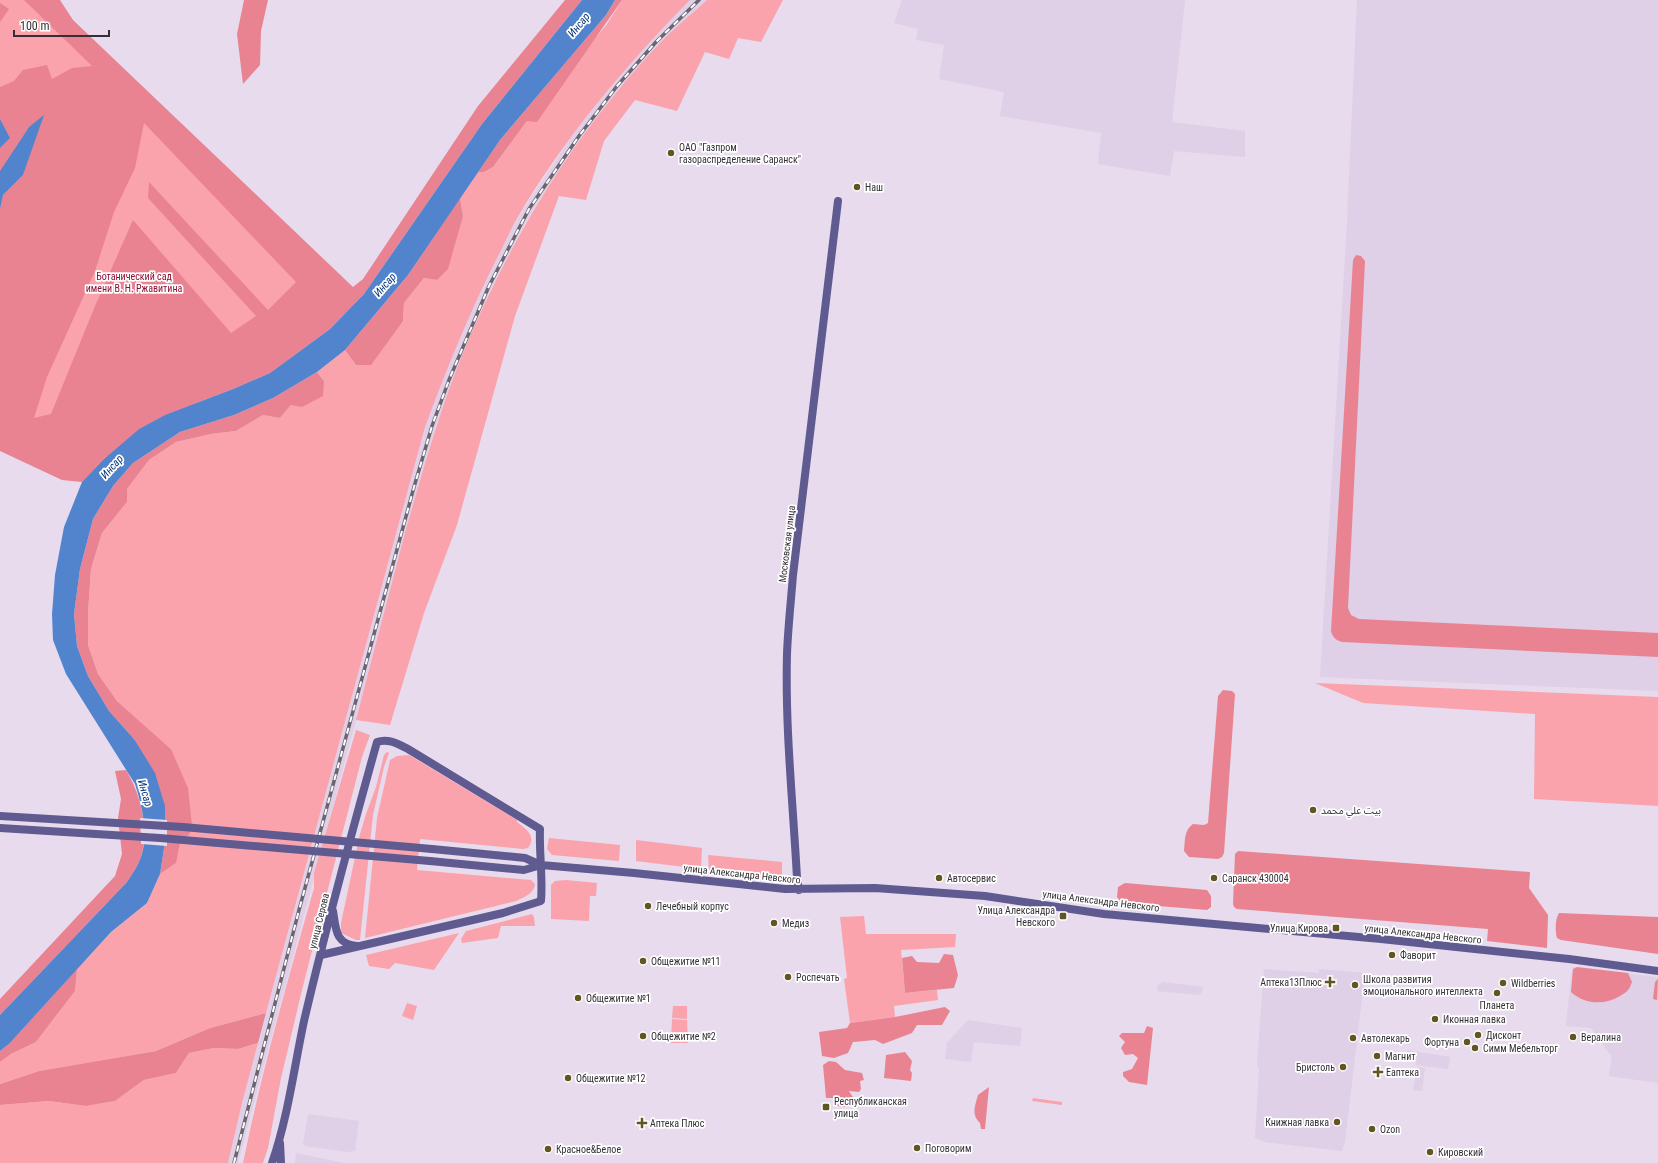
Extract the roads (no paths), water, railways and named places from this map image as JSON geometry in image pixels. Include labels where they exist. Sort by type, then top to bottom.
[{"type":"main road","name":"Московская улица","points":[[800,890],[797,878],[788,724],[787,647],[794,567],[838,201]]},
{"type":"main road","name":"улица Серова","points":[[272,1163],[280,1140],[304,1021],[332,908],[377,742],[383,740],[396,743],[408,749],[540,829],[541,865]]},
{"type":"main road","points":[[0,816],[176,826],[525,858],[541,865]]},
{"type":"main road","points":[[0,828],[160,838],[524,870],[541,865]]},
{"type":"main road","name":"улица Александра Невского","points":[[541,865],[800,890],[875,888],[970,894],[1104,914],[1381,939],[1658,970]]},
{"type":"main road","points":[[321,955],[503,912],[542,901],[541,865]]},
{"type":"main road","points":[[332,908],[339,939],[350,946],[361,946]]},
{"type":"main road","points":[[316,976],[327,960],[342,951]]},
{"type":"main road","name":"улица Серова","points":[[280,1140],[281,1163]]},
{"type":"water","name":"Инсар","points":[[582,0],[615,0],[606,15],[500,140],[408,275],[345,350],[317,372],[273,398],[234,415],[180,432],[133,463],[113,486],[93,519],[80,569],[74,614],[77,646],[88,676],[109,711],[134,739],[155,773],[165,806],[165,842],[160,874],[147,903],[111,932],[9,1044],[0,1051],[0,1015],[127,882],[138,864],[143,848],[144,820],[135,784],[66,674],[53,640],[52,614],[55,575],[64,527],[82,482],[104,459],[139,429],[165,415],[270,373],[330,329],[364,294],[482,124]]},
{"type":"water","points":[[44,115],[23,175],[3,195],[0,209],[0,171],[29,127]]},
{"type":"water","points":[[0,119],[10,138],[0,148]]},
{"type":"railway","points":[[234,1163],[299,910],[414,487],[432,426],[449,380],[489,286],[529,209],[579,136],[617,86],[656,42],[699,0]]},
{"type":"place","name":"ОАО \"Газпром газораспределение Саранск\"","points":[[671,153]]},
{"type":"place","name":"Наш","points":[[857,187]]},
{"type":"place","name":"بيت علي محمد","points":[[1313,810]]},
{"type":"place","name":"Автосервис","points":[[939,878]]},
{"type":"place","name":"Саранск 430004","points":[[1214,878]]},
{"type":"place","name":"Лечебный корпус","points":[[648,906]]},
{"type":"place","name":"Улица Александра Невского","points":[[1063,916]]},
{"type":"place","name":"Медиз","points":[[774,923]]},
{"type":"place","name":"Улица Кирова","points":[[1336,928]]},
{"type":"place","name":"Фаворит","points":[[1392,955]]},
{"type":"place","name":"Общежитие №11","points":[[643,961]]},
{"type":"place","name":"Роспечать","points":[[788,977]]},
{"type":"place","name":"Аптека13Плюс","points":[[1330,982]]},
{"type":"place","name":"Wildberries","points":[[1503,983]]},
{"type":"place","name":"Школа развития эмоционального интеллекта","points":[[1355,985]]},
{"type":"place","name":"Планета","points":[[1497,993]]},
{"type":"place","name":"Общежитие №1","points":[[578,998]]},
{"type":"place","name":"Иконная лавка","points":[[1435,1019]]},
{"type":"place","name":"Дисконт","points":[[1478,1035]]},
{"type":"place","name":"Общежитие №2","points":[[643,1036]]},
{"type":"place","name":"Вералина","points":[[1573,1037]]},
{"type":"place","name":"Автолекарь","points":[[1353,1038]]},
{"type":"place","name":"Фортуна","points":[[1467,1042]]},
{"type":"place","name":"Симм Мебельторг","points":[[1475,1048]]},
{"type":"place","name":"Магнит","points":[[1377,1056]]},
{"type":"place","name":"Бристоль","points":[[1343,1067]]},
{"type":"place","name":"Еаптека","points":[[1378,1072]]},
{"type":"place","name":"Общежитие №12","points":[[568,1078]]},
{"type":"place","name":"Республиканская улица","points":[[826,1107]]},
{"type":"place","name":"Книжная лавка","points":[[1337,1122]]},
{"type":"place","name":"Аптека Плюс","points":[[642,1123]]},
{"type":"place","name":"Ozon","points":[[1372,1129]]},
{"type":"place","name":"Поговорим","points":[[917,1148]]},
{"type":"place","name":"Красное&Белое","points":[[548,1149]]},
{"type":"place","name":"Кировский","points":[[1430,1152]]},
{"type":"park label","name":"Ботанический сад имени В. Н. Ржавитина","points":[[134,282]]}]
